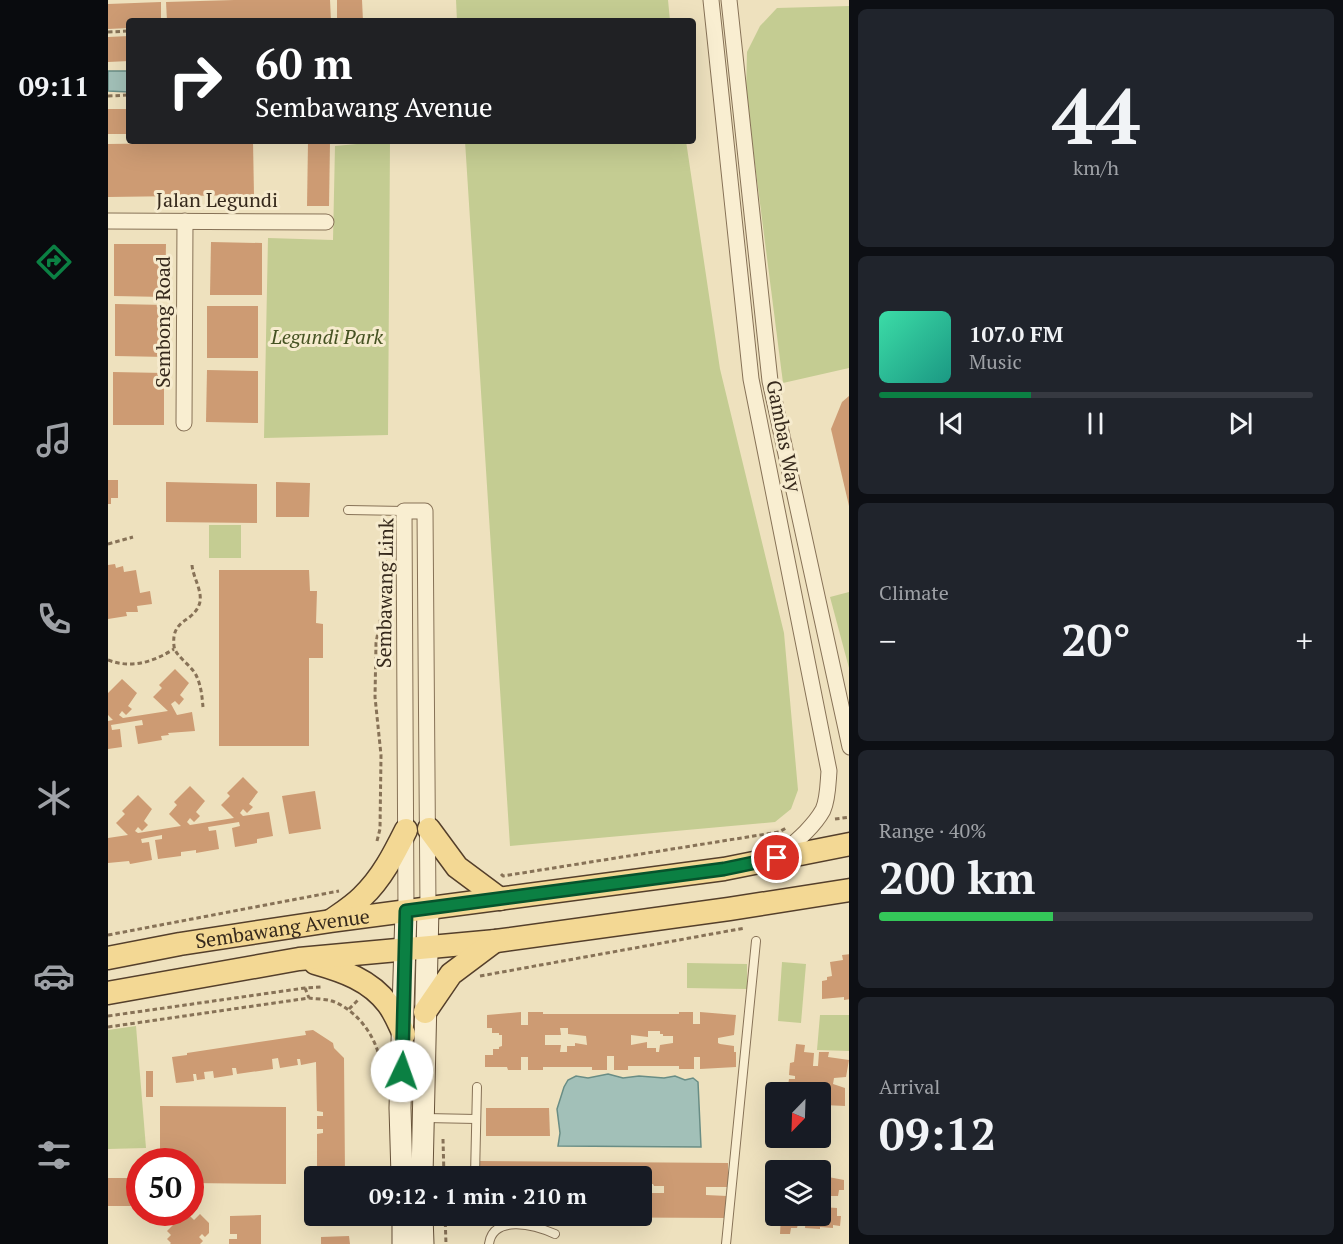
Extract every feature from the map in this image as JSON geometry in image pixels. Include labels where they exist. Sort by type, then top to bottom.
[{"type":"main road","points":[[429,829],[457,867],[500,899]]},
{"type":"main road","points":[[331,921],[362,898],[377,880],[390,863],[406,830]]},
{"type":"main road","name":"Sembawang Avenue","points":[[108,958],[180,944],[331,921],[724,869],[849,844]]},
{"type":"main road","name":"Sembawang Avenue","points":[[108,993],[299,959],[496,940],[729,909],[849,890]]},
{"type":"main road","points":[[402,1166],[400,1108],[404,1034],[416,949],[417,910]]},
{"type":"main road","points":[[425,1012],[451,974],[496,940]]},
{"type":"main road","points":[[416,949],[425,1012],[434,1118],[424,1166]]},
{"type":"main road","points":[[299,959],[345,971],[370,986],[389,1005],[404,1034]]},
{"type":"main road","points":[[403,1226],[403,1244]]},
{"type":"main road","points":[[422,1226],[423,1244]]},
{"type":"street","name":"Gambas Way","points":[[711,0],[751,379],[829,771],[822,811],[806,832],[777,858]]},
{"type":"street","name":"Gambas Way","points":[[729,0],[770,381],[849,747]]},
{"type":"street","name":"Jalan Legundi","points":[[108,221],[326,222]]},
{"type":"street","name":"Sembong Road","points":[[184,221],[184,423]]},
{"type":"street","name":"Sembawang Link","points":[[404,511],[425,511],[429,829],[417,910],[406,830],[404,511]]},
{"type":"lane","points":[[348,510],[404,511]]},
{"type":"lane","points":[[726,1244],[756,941]]},
{"type":"lane","points":[[475,1166],[477,1087]]},
{"type":"lane","points":[[434,1118],[476,1119]]},
{"type":"lane","points":[[489,1244],[490,1239],[499,1229],[516,1223],[555,1234]]},
{"type":"path","points":[[108,32],[126,31]]},
{"type":"path","points":[[108,96],[126,95]]},
{"type":"path","points":[[376,846],[380,830],[381,766],[375,697],[376,643],[385,594],[386,510]]},
{"type":"path","points":[[108,544],[133,537]]},
{"type":"path","points":[[192,565],[193,577],[200,592],[200,604],[194,614],[180,623],[174,636],[174,649],[196,675],[203,707]]},
{"type":"path","points":[[108,660],[133,665],[154,661],[174,649]]},
{"type":"path","points":[[495,870],[503,876],[779,832],[793,825]]},
{"type":"path","points":[[108,935],[347,890]]},
{"type":"path","points":[[480,976],[746,928]]},
{"type":"path","points":[[108,1016],[305,988],[330,988]]},
{"type":"path","points":[[305,988],[309,998]]},
{"type":"path","points":[[348,996],[358,1000]]},
{"type":"path","points":[[108,1027],[309,998],[330,1000],[349,1009],[365,1027],[375,1044],[381,1064],[381,1075]]},
{"type":"path","points":[[434,1118],[442,1166]]},
{"type":"path","points":[[445,1226],[446,1244]]},
{"type":"green space","points":[[456,0],[668,0],[670,18],[457,18]]},
{"type":"green space","points":[[849,6],[849,368],[783,383],[746,94],[747,52],[760,26],[777,8]]},
{"type":"green space","name":"Legundi Park","points":[[390,144],[388,435],[264,438],[268,238],[333,240],[335,146]]},
{"type":"green space","points":[[465,144],[686,144],[720,369],[784,633],[798,790],[791,809],[775,822],[510,846]]},
{"type":"green space","points":[[209,525],[241,525],[241,558],[209,558]]},
{"type":"green space","points":[[849,592],[849,668],[830,597]]},
{"type":"green space","points":[[782,962],[806,964],[801,1023],[778,1021]]},
{"type":"green space","points":[[687,963],[747,964],[747,989],[687,988]]},
{"type":"green space","points":[[820,1015],[849,1015],[849,1051],[817,1050]]},
{"type":"green space","points":[[136,1026],[146,1148],[108,1149],[108,1030]]},
{"type":"water","points":[[108,71],[126,71],[126,92],[108,91]]},
{"type":"water","points":[[608,1074],[623,1078],[675,1076],[685,1080],[693,1078],[698,1082],[701,1147],[558,1146],[560,1133],[557,1109],[568,1080],[576,1076],[588,1078]]},
{"type":"building","points":[[330,0],[331,18],[167,18],[166,2]]},
{"type":"building","points":[[337,0],[362,0],[363,18],[337,18]]},
{"type":"building","points":[[161,2],[161,18],[126,18],[126,28],[108,29],[108,4]]},
{"type":"building","points":[[126,36],[126,61],[108,62],[108,37]]},
{"type":"building","points":[[108,109],[126,109],[126,134],[108,134]]},
{"type":"building","points":[[108,144],[253,144],[254,195],[108,197]]},
{"type":"building","points":[[308,144],[330,144],[329,206],[307,206]]},
{"type":"building","points":[[211,242],[262,243],[262,295],[210,295]]},
{"type":"building","points":[[114,244],[166,244],[165,297],[114,296]]},
{"type":"building","points":[[115,304],[167,305],[166,357],[115,356]]},
{"type":"building","points":[[207,306],[258,306],[258,358],[207,358]]},
{"type":"building","points":[[207,370],[258,371],[258,423],[206,422]]},
{"type":"building","points":[[113,372],[164,373],[164,425],[113,425]]},
{"type":"building","points":[[849,396],[849,506],[831,429],[842,402]]},
{"type":"building","points":[[108,480],[118,480],[118,498],[111,498],[111,504],[108,504]]},
{"type":"building","points":[[166,482],[257,484],[257,523],[166,522]]},
{"type":"building","points":[[276,482],[310,483],[309,517],[276,517]]},
{"type":"building","points":[[115,564],[116,568],[123,566],[124,572],[136,570],[140,593],[150,591],[152,604],[137,606],[138,612],[126,612],[127,616],[108,619],[108,565]]},
{"type":"building","points":[[219,570],[309,570],[310,591],[317,591],[316,623],[323,624],[323,658],[309,658],[309,746],[219,746]]},
{"type":"building","points":[[175,669],[189,683],[180,695],[184,699],[179,705],[175,701],[171,704],[177,715],[192,712],[195,731],[168,733],[169,735],[161,736],[162,740],[138,744],[135,726],[143,725],[142,720],[111,725],[112,730],[120,729],[122,747],[108,749],[108,721],[113,720],[108,715],[108,693],[122,679],[137,693],[128,706],[132,709],[126,715],[122,711],[119,715],[123,718],[168,711],[153,697],[162,688],[159,685]]},
{"type":"building","points":[[243,777],[258,792],[249,804],[253,807],[247,813],[243,809],[240,813],[243,816],[269,812],[273,836],[257,839],[257,843],[235,847],[232,828],[240,826],[239,822],[208,827],[209,831],[216,830],[219,849],[196,853],[196,850],[181,852],[181,856],[158,859],[155,840],[162,839],[162,835],[141,839],[142,843],[149,842],[152,860],[130,864],[129,861],[108,863],[108,838],[128,835],[116,823],[125,814],[122,811],[138,795],[152,809],[144,821],[148,825],[142,831],[138,827],[135,831],[138,833],[181,826],[169,814],[177,805],[174,802],[190,786],[205,801],[196,812],[200,816],[194,822],[190,818],[187,822],[190,825],[234,818],[221,805],[230,796],[227,793]]},
{"type":"building","points":[[315,791],[321,829],[289,834],[282,796]]},
{"type":"building","points":[[849,954],[849,999],[844,1000],[844,997],[822,999],[822,981],[832,976],[830,962],[843,960],[842,955]]},
{"type":"building","points":[[521,1012],[521,1025],[528,1025],[528,1012],[543,1012],[543,1014],[679,1014],[679,1012],[693,1012],[693,1024],[700,1024],[700,1012],[736,1015],[734,1035],[718,1038],[718,1043],[734,1046],[736,1067],[700,1069],[700,1057],[694,1057],[694,1069],[679,1069],[679,1066],[628,1066],[628,1070],[614,1070],[614,1056],[607,1056],[607,1070],[592,1070],[592,1067],[543,1067],[543,1070],[528,1070],[528,1057],[521,1057],[521,1070],[508,1070],[507,1067],[485,1067],[485,1055],[493,1055],[493,1049],[499,1049],[502,1046],[502,1035],[492,1033],[492,1028],[487,1028],[487,1015]],"holes":[[[560,1028],[568,1028],[568,1034],[586,1036],[587,1045],[575,1043],[575,1046],[567,1046],[567,1052],[560,1052],[561,1045],[545,1045],[545,1035],[561,1035]],[[648,1031],[660,1031],[663,1036],[673,1036],[673,1043],[660,1045],[659,1052],[656,1052],[656,1048],[647,1048],[647,1042],[631,1045],[631,1035],[648,1037]]]},
{"type":"building","points":[[313,1030],[333,1043],[334,1048],[344,1058],[345,1166],[317,1166],[317,1134],[323,1133],[323,1129],[317,1129],[317,1116],[323,1116],[323,1112],[317,1111],[316,1062],[301,1065],[300,1059],[297,1059],[298,1065],[280,1068],[278,1058],[272,1059],[273,1069],[237,1074],[236,1068],[232,1068],[233,1075],[214,1078],[213,1071],[204,1072],[205,1079],[197,1080],[196,1074],[193,1074],[194,1081],[176,1083],[172,1057],[306,1035],[305,1031]]},
{"type":"building","points":[[796,1044],[805,1045],[804,1052],[814,1053],[813,1066],[818,1066],[819,1052],[829,1052],[828,1057],[849,1060],[846,1077],[834,1078],[833,1084],[845,1088],[845,1106],[831,1105],[831,1082],[789,1082],[789,1079],[795,1079],[795,1076],[789,1075],[790,1063],[794,1062]]},
{"type":"building","points":[[146,1071],[153,1071],[153,1097],[146,1097]]},
{"type":"building","points":[[160,1106],[286,1107],[286,1184],[204,1183],[204,1148],[160,1148]]},
{"type":"building","points":[[486,1108],[549,1108],[550,1136],[486,1136]]},
{"type":"building","points":[[479,1161],[728,1163],[728,1187],[706,1187],[706,1195],[727,1196],[727,1218],[652,1218],[652,1193],[664,1193],[664,1186],[652,1184],[652,1166],[479,1166]]},
{"type":"building","points":[[108,1178],[126,1178],[126,1206],[108,1206]]},
{"type":"building","points":[[831,1178],[844,1180],[844,1190],[839,1190],[838,1196],[831,1196]]},
{"type":"building","points":[[831,1208],[837,1208],[837,1216],[841,1216],[840,1226],[833,1225],[833,1228],[820,1227],[820,1229],[805,1228],[805,1226],[831,1226]]},
{"type":"building","points":[[261,1215],[261,1244],[229,1244],[229,1239],[237,1239],[237,1234],[230,1234],[230,1216]]},
{"type":"building","points":[[204,1218],[209,1223],[209,1233],[205,1237],[202,1234],[199,1237],[203,1241],[200,1244],[170,1244],[167,1239],[171,1235],[167,1231],[172,1226],[204,1226]]},
{"type":"building","points":[[780,1226],[798,1226],[791,1228],[790,1234],[780,1234]]},
{"type":"building","points":[[349,1236],[350,1244],[321,1244],[321,1237]]},
{"type":"route","points":[[402,1071],[406,911],[724,869],[777,858]]}]
